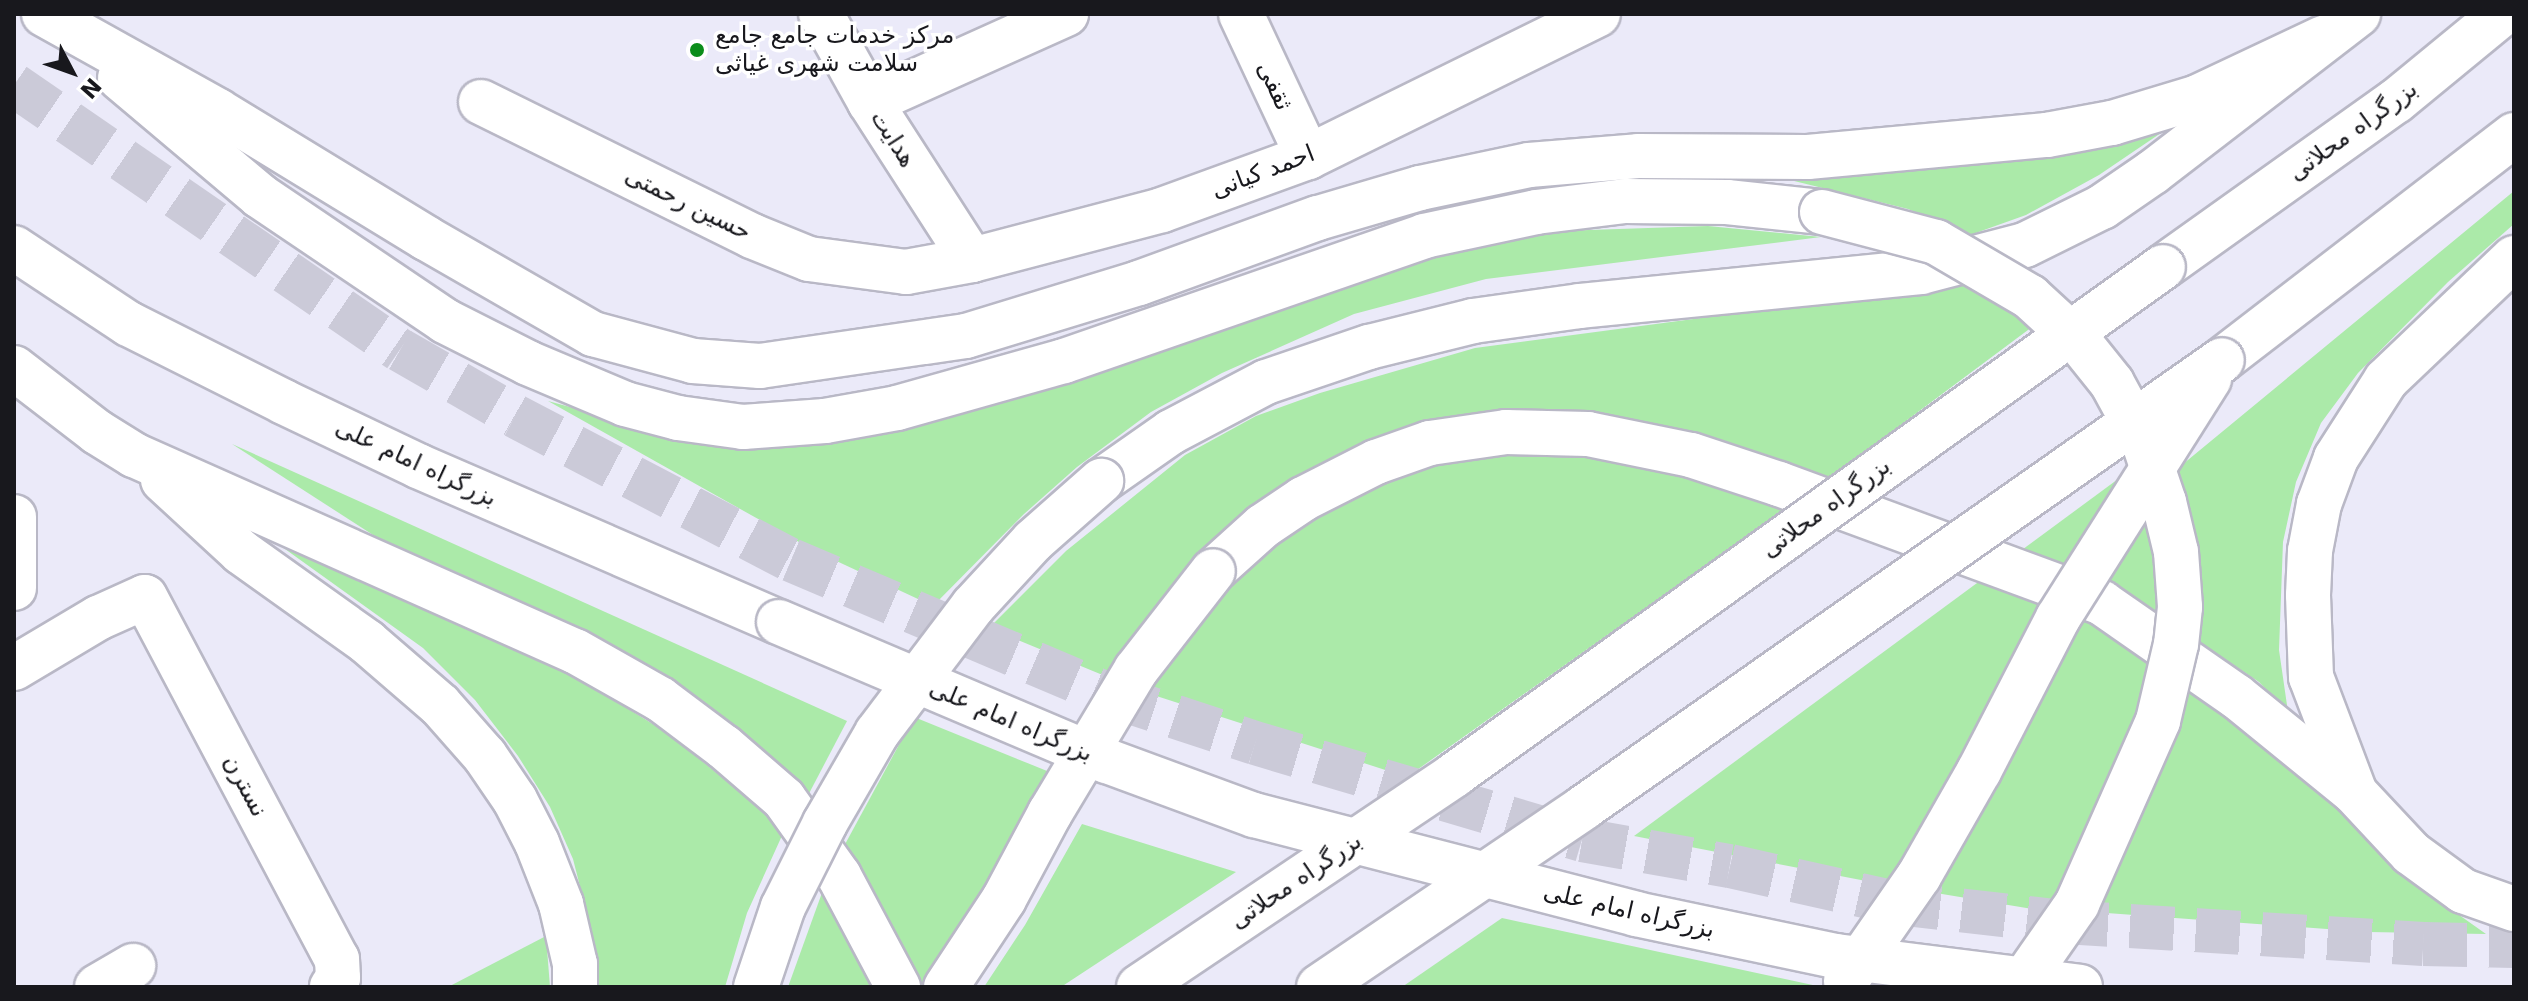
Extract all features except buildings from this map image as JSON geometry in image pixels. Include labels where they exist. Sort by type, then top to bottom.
[{"type":"main road","points":[[44,14],[218,111],[426,238],[593,334],[693,361],[760,366],[966,336],[1139,283],[1318,218],[1420,188],[1529,165],[1638,156],[1808,157],[2047,135],[2112,123],[2198,97],[2340,26]]},
{"type":"main road","points":[[44,14],[260,196],[445,321],[528,363],[625,404],[678,418],[743,427],[825,421],[897,408],[1064,361],[1424,236],[1536,212],[1625,201],[1727,202],[1822,212],[1936,242],[2030,297],[2080,343],[2112,383],[2143,440],[2152,465],[2164,502],[2179,575],[2176,644],[2161,710],[2147,751],[2077,904],[2019,987]]},
{"type":"main road","name":"هدایت","points":[[821,14],[870,102],[972,260]]},
{"type":"main road","points":[[870,102],[1066,14]]},
{"type":"main road","name":"ثقفی","points":[[1241,14],[1308,157]]},
{"type":"main road","name":"احمد کیانی","points":[[906,272],[972,260],[1162,210],[1308,157],[1598,14]]},
{"type":"main road","name":"بزرگراه محلاتی","points":[[1139,987],[1454,775],[2396,101],[2502,14]]},
{"type":"main road","points":[[756,987],[783,907],[825,823],[877,733],[973,606],[1033,541],[1101,481],[1171,432],[1266,382],[1369,347],[1473,321],[1580,306],[1921,272],[2025,245],[2102,207],[2153,172],[2340,26]]},
{"type":"main road","name":"حسین رحمتی","points":[[481,102],[766,242],[809,259],[906,272]]},
{"type":"main road","points":[[1319,987],[1583,808],[2222,360],[2514,135]]},
{"type":"main road","name":"بزرگراه امام علی","points":[[14,248],[129,324],[418,466],[1107,761],[1254,815],[1636,914],[1821,953],[2080,987]]},
{"type":"main road","points":[[2354,792],[2311,677],[2310,551],[2319,504],[2336,458],[2386,380],[2514,258]]},
{"type":"main road","points":[[1842,987],[1919,876],[1979,771],[2058,618],[2222,360]]},
{"type":"main road","points":[[14,368],[97,432],[134,455],[575,651],[660,699],[784,799],[839,876],[898,987]]},
{"type":"main road","points":[[946,987],[1004,899],[1050,813],[1136,670],[1213,571],[1263,526],[1303,499],[1376,462],[1430,443],[1506,432],[1588,434],[1640,442],[1779,484],[2102,603],[2204,671],[2354,792],[2411,853],[2463,891],[2514,909]]},
{"type":"main road","points":[[134,455],[241,552],[377,651],[440,705],[485,756],[515,800],[537,843],[561,904],[575,964],[575,987]]},
{"type":"main road","points":[[14,517],[17,579],[14,588]]},
{"type":"main road","name":"نسترن","points":[[14,668],[98,618],[145,597],[337,959],[335,982]]},
{"type":"green space","points":[[2186,116],[2099,175],[2026,215],[1970,235],[1908,209],[1786,179],[1961,165]]},
{"type":"green space","points":[[2514,191],[2514,224],[2448,282],[2358,373],[2321,423],[2296,482],[2283,542],[2279,650],[2288,712],[2259,682],[2192,637],[2198,595],[2198,546],[2177,469]]},
{"type":"green space","points":[[1708,226],[1821,237],[1486,279],[1354,314],[1222,373],[1151,412],[1077,467],[1024,514],[933,606],[815,551],[548,401],[698,442],[1308,299],[1430,258],[1559,231]]},
{"type":"green space","points":[[1973,282],[2032,327],[1828,479],[1762,454],[1638,423],[1576,411],[1506,415],[1199,558],[1144,621],[1105,676],[989,628],[1066,551],[1185,455],[1256,416],[1320,393],[1475,348]]},
{"type":"green space","points":[[232,444],[847,721],[804,803],[401,553]]},
{"type":"green space","points":[[1553,449],[1655,466],[1789,506],[1407,777],[1144,692],[1202,612],[1281,535],[1381,480],[1476,454]]},
{"type":"green space","points":[[2133,468],[1892,886],[1634,836]]},
{"type":"green space","points":[[2148,506],[2160,579],[2156,654],[2129,739],[2051,912],[1930,892],[2077,618]]},
{"type":"green space","points":[[253,526],[557,665],[669,734],[785,829],[747,913],[725,987],[599,987],[597,953],[573,859],[550,807],[518,756],[475,700],[423,648]]},
{"type":"green space","points":[[2185,677],[2288,760],[2404,876],[2486,934],[2368,932],[2093,912],[2144,809]]},
{"type":"green space","points":[[914,717],[1052,773],[957,938],[923,987],[916,987],[843,848]]},
{"type":"green space","points":[[1082,824],[1236,872],[1061,987],[984,987],[1025,925]]},
{"type":"green space","points":[[823,890],[878,987],[788,987]]},
{"type":"green space","points":[[1502,918],[1822,987],[1402,987]]},
{"type":"green space","points":[[546,936],[550,987],[448,987]]},
{"type":"tunnel","points":[[14,85],[400,350],[515,416],[791,560],[1112,696],[1255,743],[1582,840],[1730,866],[1896,903],[2064,922],[2423,944],[2514,946]]},
{"type":"place","name":"مرکز خدمات جامع جامع سلامت شهری غیاثی","points":[[697,50]]}]
